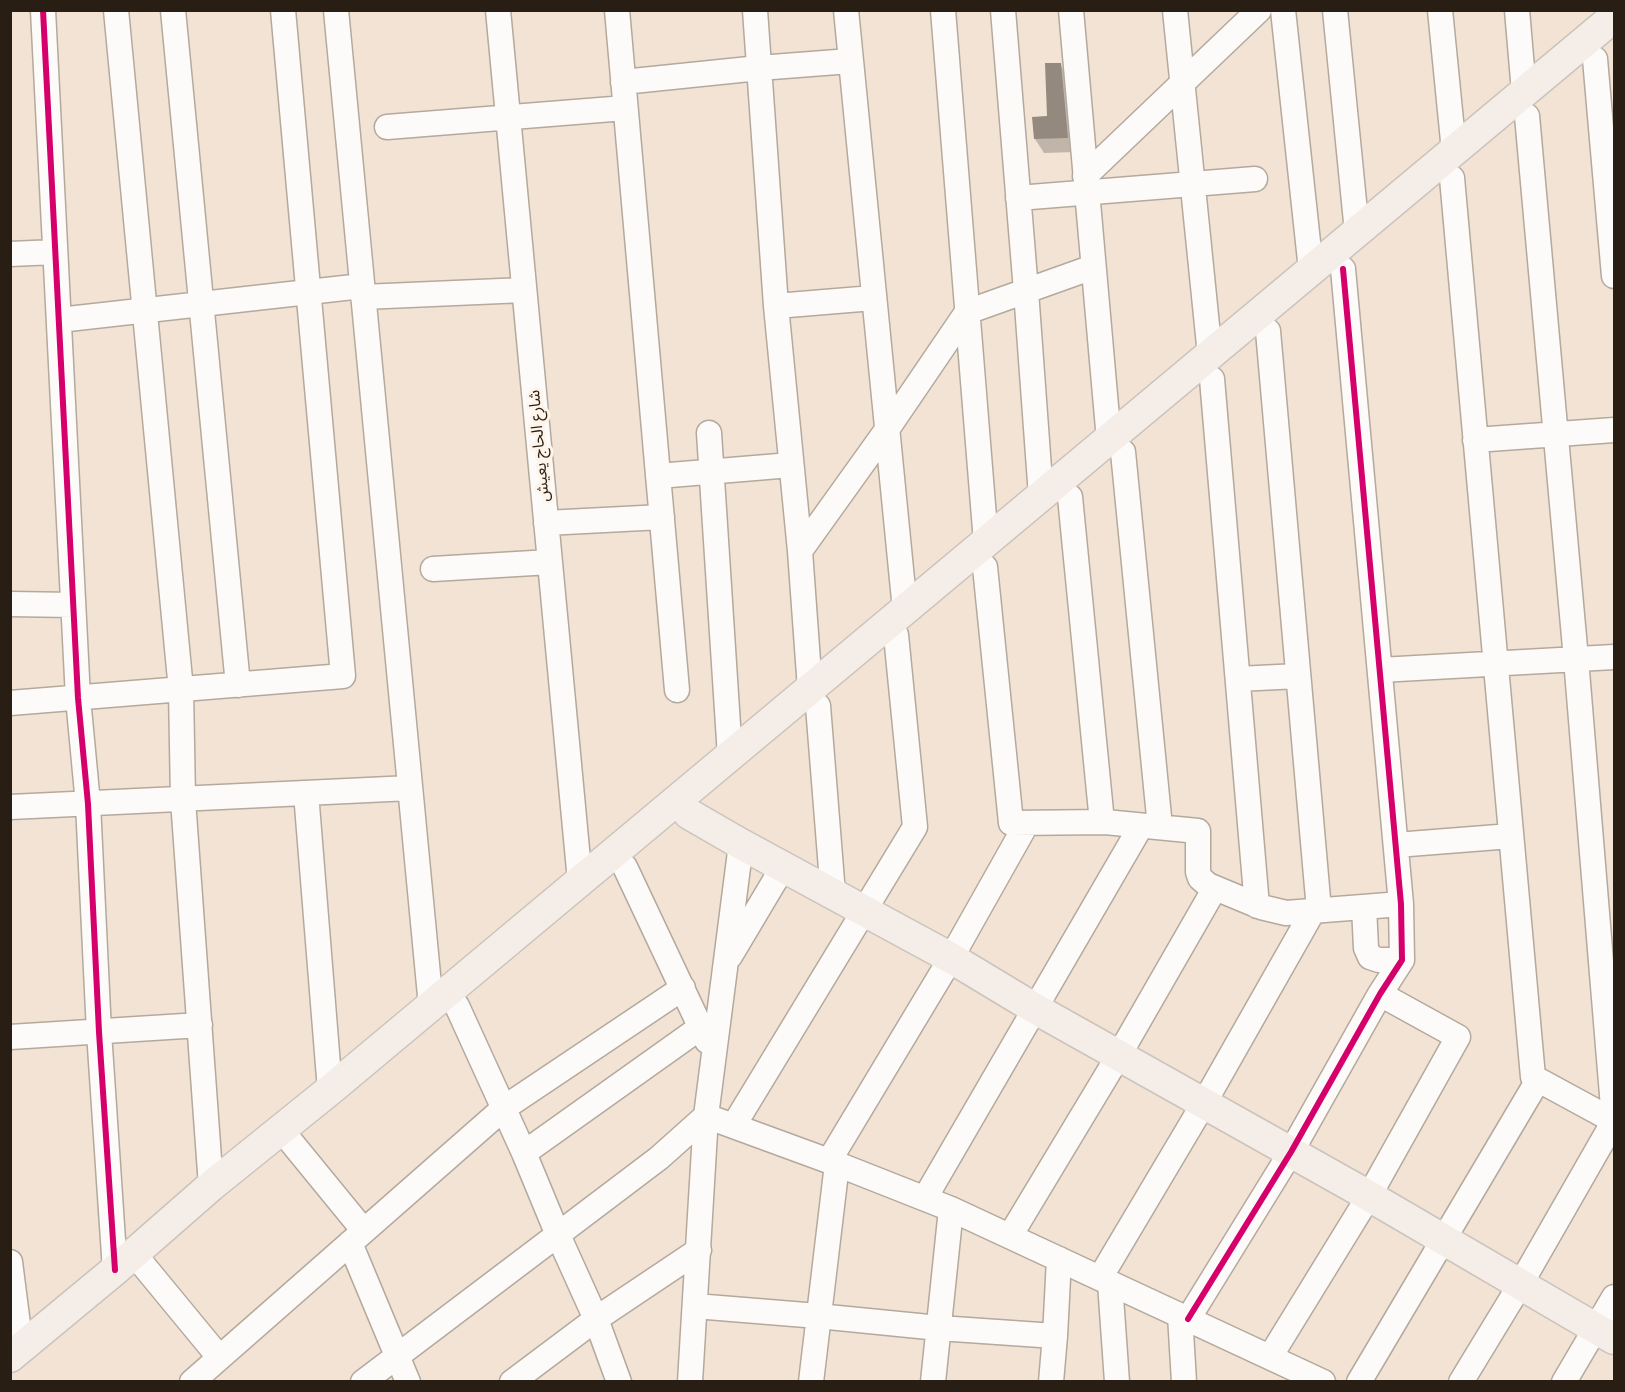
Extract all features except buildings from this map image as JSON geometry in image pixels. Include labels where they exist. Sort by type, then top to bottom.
[{"type":"main road","points":[[1211,367],[1268,331],[1343,269],[1453,165],[1526,104],[1604,32]]},
{"type":"main road","points":[[10,1377],[129,1268],[211,1186],[330,1090],[625,867],[689,814],[814,697],[901,622],[1211,367],[1311,270],[1357,232],[1453,165]]},
{"type":"main road","points":[[16,1353],[292,1143],[580,881],[730,756],[814,697]]},
{"type":"main road","points":[[689,814],[951,958],[1034,1008],[1369,1196],[1605,1334]]},
{"type":"street","points":[[43,10],[78,698],[88,804],[99,1032],[129,1268],[219,1357]]},
{"type":"street","points":[[116,10],[181,690],[183,800],[211,1186]]},
{"type":"street","points":[[172,10],[238,685]]},
{"type":"street","points":[[10,703],[343,676],[283,10]]},
{"type":"street","points":[[336,10],[410,788],[444,1006],[504,1108],[596,1319],[619,1382]]},
{"type":"street","name":"شارع الحاج يعيش","points":[[498,10],[580,881]]},
{"type":"street","points":[[617,10],[677,690]]},
{"type":"street","points":[[755,10],[776,306],[833,894]]},
{"type":"street","points":[[734,1125],[915,827],[886,431],[846,10]]},
{"type":"street","points":[[943,10],[985,554],[1011,823],[1102,822],[1198,831],[1200,878],[1208,885],[1257,906],[1286,913],[1401,904]]},
{"type":"street","points":[[1003,10],[1026,291],[1102,822]]},
{"type":"street","points":[[925,1198],[1034,1008],[1150,827],[1116,446],[1093,267],[1071,10]]},
{"type":"street","points":[[1175,10],[1211,367],[1257,906]]},
{"type":"street","points":[[1086,184],[1182,84],[1259,10]]},
{"type":"street","points":[[1283,10],[1311,270]]},
{"type":"street","points":[[1335,10],[1357,232]]},
{"type":"street","points":[[1440,10],[1475,440],[1533,1077],[1614,1120]]},
{"type":"street","points":[[1461,1382],[1520,1285],[1614,1120],[1576,659],[1517,10]]},
{"type":"street","points":[[1604,32],[1614,276]]},
{"type":"street","points":[[623,82],[850,61]]},
{"type":"street","points":[[387,127],[625,108]]},
{"type":"street","points":[[1018,198],[1086,184],[1192,184],[1255,179]]},
{"type":"street","points":[[10,254],[55,252]]},
{"type":"street","points":[[800,551],[967,312],[1093,267]]},
{"type":"street","points":[[1184,1382],[1184,1317],[1291,1152],[1380,994],[1402,960],[1401,904],[1396,845],[1343,269]]},
{"type":"street","points":[[59,320],[308,292],[524,290]]},
{"type":"street","points":[[776,306],[873,298]]},
{"type":"street","points":[[1117,1382],[1105,1280],[1204,1103],[1316,911],[1268,331]]},
{"type":"street","points":[[1475,440],[1614,430]]},
{"type":"street","points":[[709,433],[730,756]]},
{"type":"street","points":[[658,476],[791,465]]},
{"type":"street","points":[[546,523],[662,517]]},
{"type":"street","points":[[433,569],[550,562]]},
{"type":"street","points":[[10,604],[73,605]]},
{"type":"street","points":[[1380,670],[1614,657]]},
{"type":"street","points":[[1238,679],[1298,676]]},
{"type":"street","points":[[10,807],[410,788]]},
{"type":"street","points":[[306,793],[330,1090]]},
{"type":"street","points":[[811,1382],[833,1163],[1027,823]]},
{"type":"street","points":[[1396,845],[1511,836]]},
{"type":"street","points":[[690,1382],[706,1116],[741,844]]},
{"type":"street","points":[[625,867],[713,1057]]},
{"type":"street","points":[[725,963],[783,867]]},
{"type":"street","points":[[1010,1236],[1119,1055],[1215,888]]},
{"type":"street","points":[[1364,907],[1366,948],[1370,957],[1379,960],[1402,960]]},
{"type":"street","points":[[192,1382],[504,1108],[683,988]]},
{"type":"street","points":[[1270,1357],[1369,1196],[1458,1037],[1380,994]]},
{"type":"street","points":[[10,1037],[200,1025]]},
{"type":"street","points":[[524,1153],[701,1027]]},
{"type":"street","points":[[1359,1382],[1538,1080]]},
{"type":"street","points":[[706,1116],[951,1209],[1270,1357],[1294,1375],[1323,1382]]},
{"type":"street","points":[[363,1382],[659,1158],[706,1116]]},
{"type":"street","points":[[292,1143],[357,1237],[408,1382]]},
{"type":"street","points":[[933,1382],[951,1209]]},
{"type":"street","points":[[512,1382],[596,1319],[699,1250]]},
{"type":"street","points":[[1051,1382],[1059,1259]]},
{"type":"street","points":[[10,1262],[16,1353]]},
{"type":"street","points":[[1564,1382],[1605,1334],[1614,1296]]},
{"type":"street","points":[[695,1306],[1055,1336]]},
{"type":"cycle path","points":[[43,10],[78,698],[88,804],[99,1032],[115,1270]]},
{"type":"cycle path","points":[[1188,1319],[1291,1152],[1380,994],[1402,960],[1401,904],[1343,269]]}]
